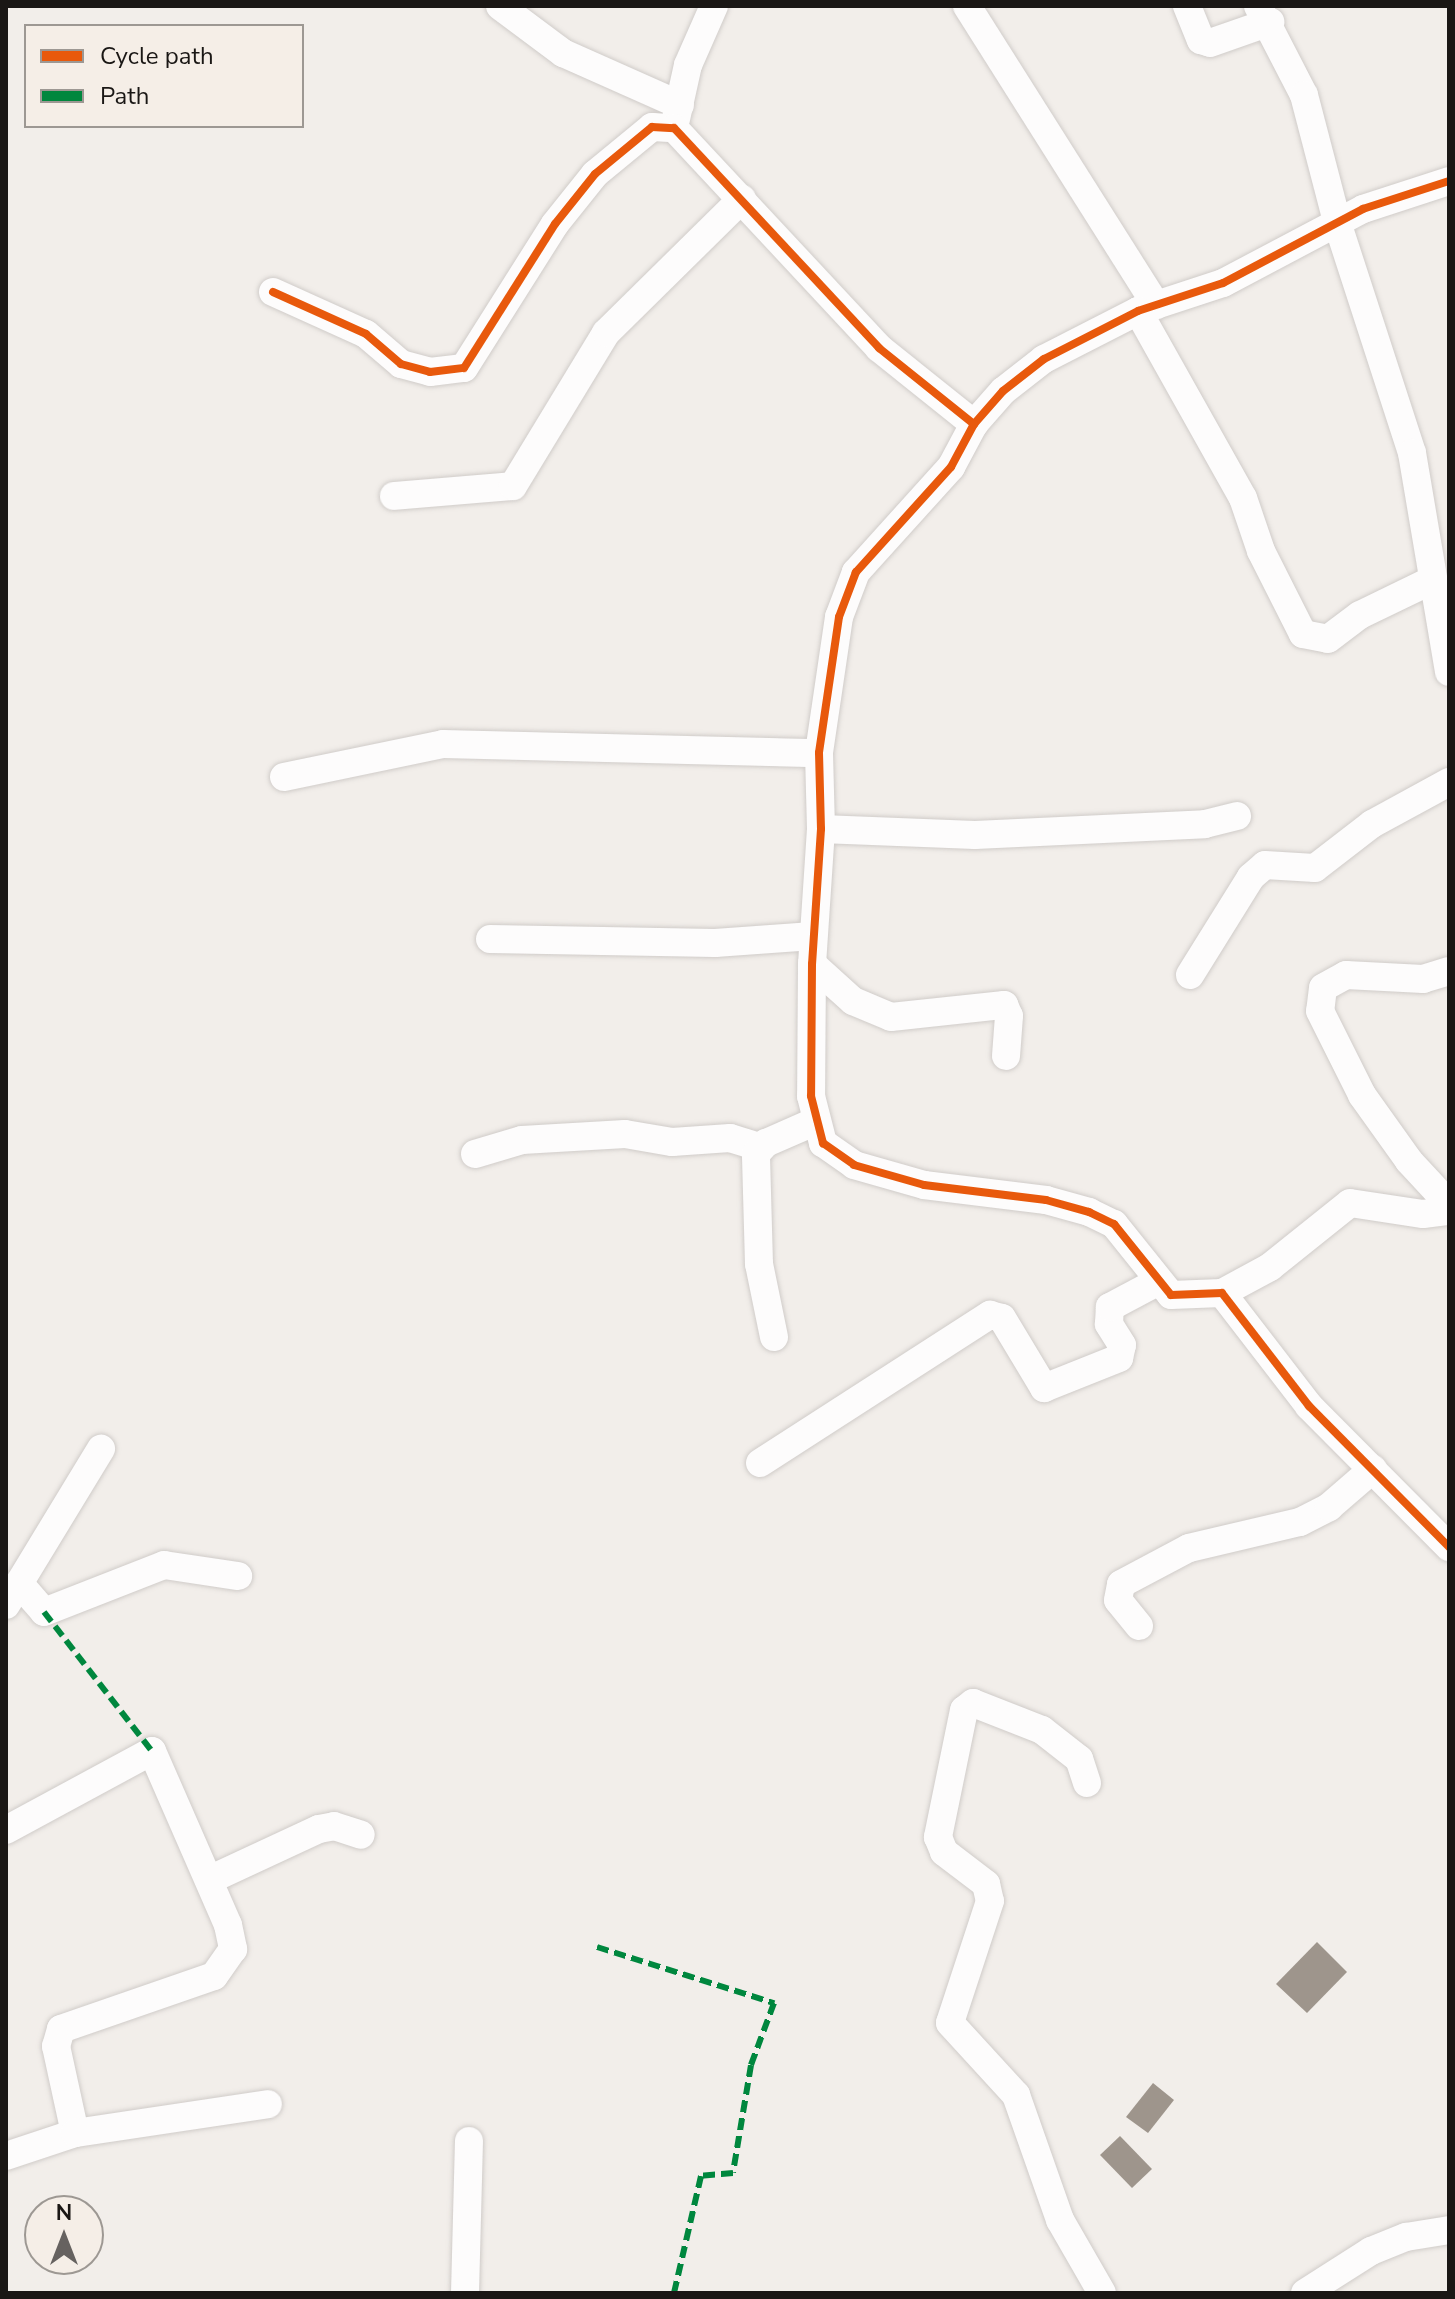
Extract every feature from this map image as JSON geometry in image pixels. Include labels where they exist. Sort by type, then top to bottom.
[{"type":"street","points":[[500,6],[563,53],[677,116],[742,199],[879,348],[974,424]]},
{"type":"street","points":[[677,116],[688,65],[714,6]]},
{"type":"street","points":[[967,6],[1147,308],[1243,498],[1261,551],[1303,634],[1328,639],[1360,615],[1432,580]]},
{"type":"street","points":[[1187,6],[1201,40],[1210,43],[1264,14],[1304,95],[1337,222],[1412,453],[1428,527],[1432,580],[1449,672]]},
{"type":"street","points":[[273,292],[366,334],[401,364],[430,372],[464,368],[555,224],[595,174],[652,127],[677,116]]},
{"type":"street","points":[[1449,181],[1393,197],[1337,222],[1223,283],[1147,308],[1044,359],[1003,391],[974,424],[951,467],[856,572],[839,617],[819,753],[821,829],[812,964],[814,1122],[833,1153],[879,1175],[1046,1200],[1089,1212],[1114,1224],[1164,1290],[1181,1297],[1222,1293],[1270,1267],[1350,1203],[1423,1214],[1449,1211]]},
{"type":"street","points":[[394,496],[513,486],[606,333],[742,199]]},
{"type":"street","points":[[284,777],[443,744],[819,753]]},
{"type":"street","points":[[1190,975],[1251,877],[1265,865],[1315,868],[1372,824],[1449,782]]},
{"type":"street","points":[[821,829],[975,835],[1205,824],[1237,816]]},
{"type":"street","points":[[490,939],[715,943],[813,936]]},
{"type":"street","points":[[812,964],[853,1001],[891,1017],[923,1017],[1000,1003],[1009,1016],[1006,1056]]},
{"type":"street","points":[[1449,971],[1423,979],[1346,975],[1323,988],[1320,1011],[1362,1095],[1409,1161],[1449,1204]]},
{"type":"street","points":[[475,1154],[522,1140],[625,1134],[672,1142],[730,1138],[760,1147],[814,1122]]},
{"type":"street","points":[[760,1147],[754,1204],[759,1264],[774,1337]]},
{"type":"street","points":[[760,1463],[990,1315],[1002,1318],[1044,1388],[1119,1358],[1122,1345],[1109,1324],[1110,1307],[1159,1281]]},
{"type":"street","points":[[1222,1293],[1309,1406],[1449,1547]]},
{"type":"street","points":[[101,1449],[13,1594],[44,1612],[164,1565],[238,1576]]},
{"type":"street","points":[[1139,1626],[1118,1600],[1121,1584],[1189,1548],[1300,1522],[1329,1507],[1373,1469]]},
{"type":"street","points":[[1087,1783],[1079,1759],[1042,1730],[973,1703],[964,1710],[938,1837],[944,1852],[986,1884],[990,1901],[950,2023],[1016,2095],[1060,2220],[1102,2293]]},
{"type":"street","points":[[6,1830],[152,1751],[209,1880],[233,1949],[224,1967],[214,1976],[61,2029],[56,2035],[75,2133]]},
{"type":"street","points":[[209,1880],[319,1829],[334,1826],[361,1835]]},
{"type":"street","points":[[6,2156],[75,2133],[268,2104]]},
{"type":"street","points":[[465,2293],[469,2141]]},
{"type":"street","points":[[1305,2293],[1371,2251],[1406,2237],[1449,2230]]},
{"type":"building","points":[[1317,1942],[1347,1972],[1307,2013],[1276,1984]]},
{"type":"building","points":[[1153,2083],[1174,2100],[1148,2133],[1126,2117]]},
{"type":"building","points":[[1120,2136],[1152,2169],[1132,2188],[1100,2155]]},
{"type":"marked path","points":[[44,1612],[152,1751]]},
{"type":"marked path","points":[[597,1947],[774,2003],[751,2065],[733,2173],[701,2176],[674,2293]]},
{"type":"cycle path","points":[[273,292],[366,334],[401,364],[430,372],[464,368],[555,224],[595,174],[652,127],[674,128],[879,348],[974,424]]},
{"type":"cycle path","points":[[1449,181],[1363,209],[1223,283],[1138,311],[1044,359],[1003,391],[974,424],[951,467],[856,572],[839,617],[819,753],[821,829],[812,964],[811,1096],[823,1143],[854,1165],[924,1185],[1046,1200],[1089,1212],[1114,1224],[1171,1295],[1222,1293],[1309,1406],[1449,1547]]}]
